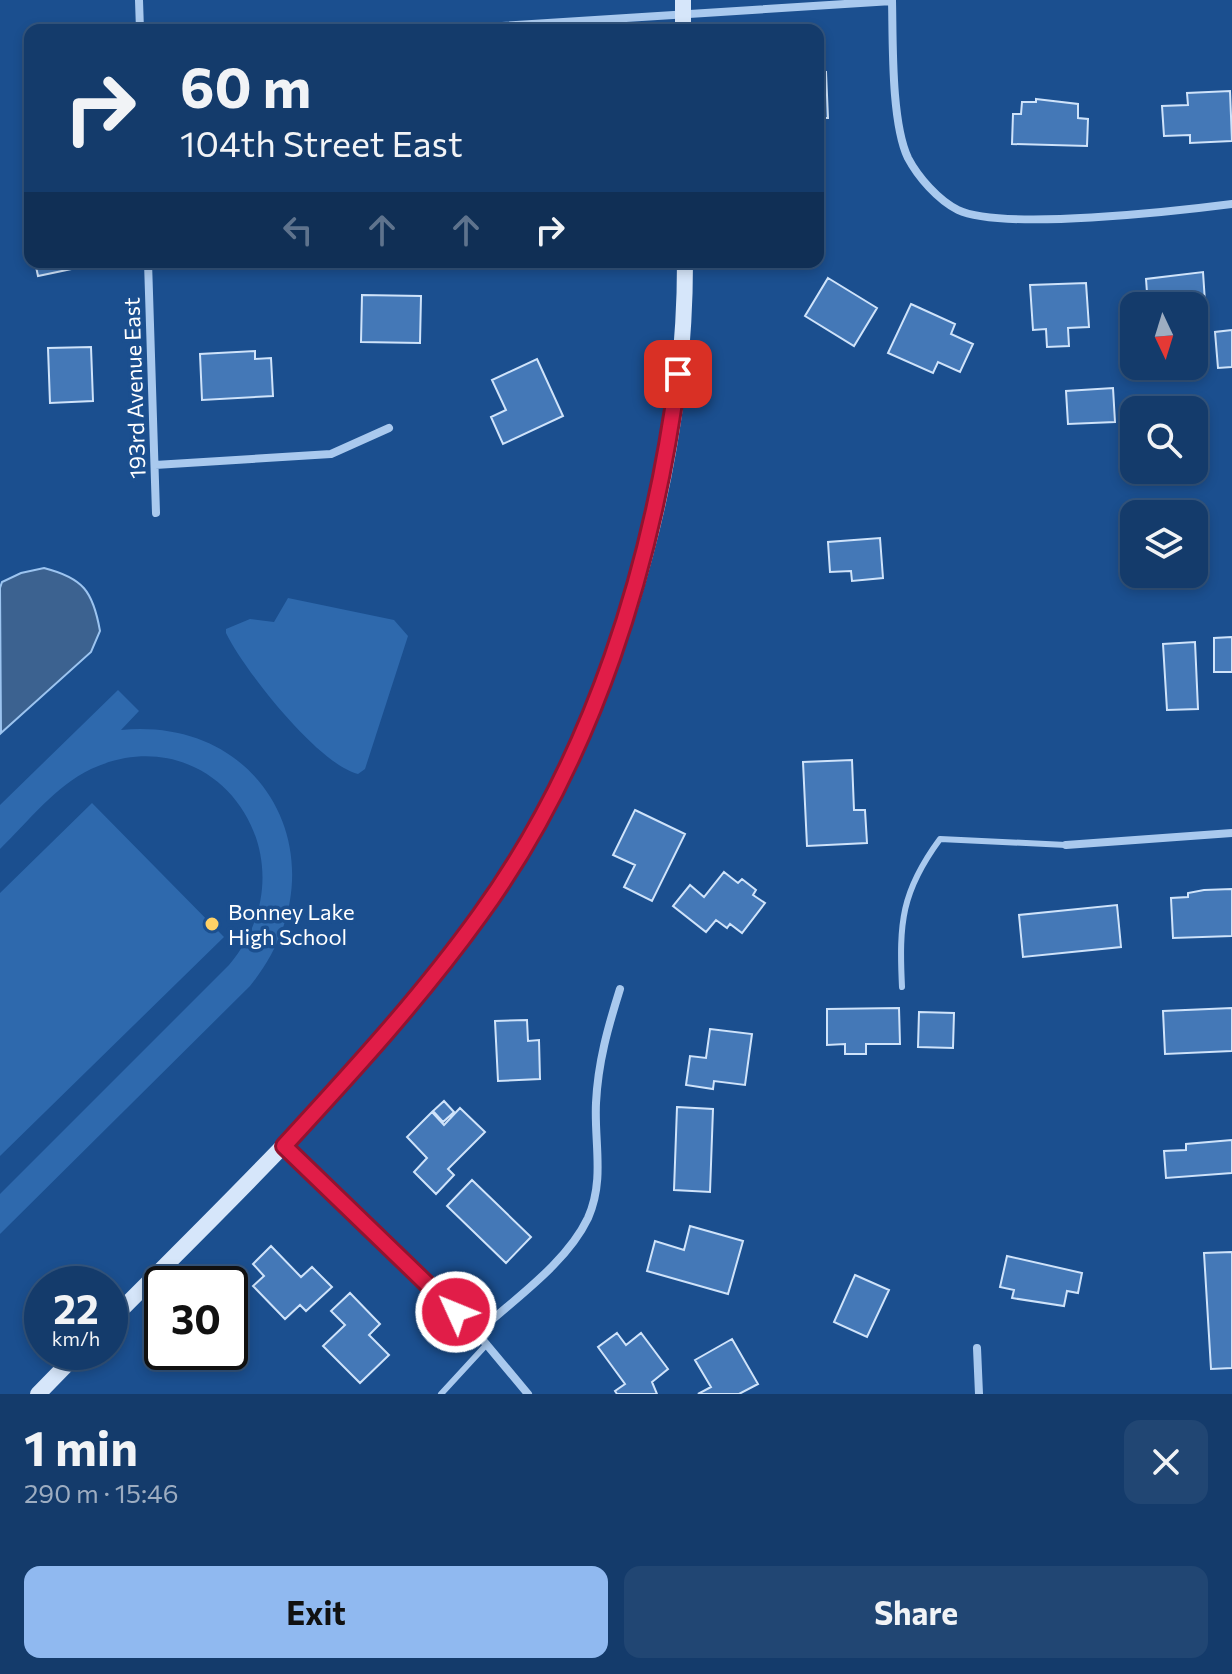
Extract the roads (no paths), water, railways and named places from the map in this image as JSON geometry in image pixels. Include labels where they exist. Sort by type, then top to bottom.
[{"type":"street","points":[[139,0],[140,24]]},
{"type":"street","points":[[536,24],[892,0],[899,127],[907,156],[923,180],[958,210],[1048,219],[1232,204]]},
{"type":"street","name":"193rd Avenue East","points":[[148,268],[156,513]]},
{"type":"street","points":[[128,1303],[284,1146],[373,1049],[482,913],[533,831],[576,747],[611,663],[660,490],[678,374],[685,268]]},
{"type":"street","points":[[155,465],[331,454],[389,428]]},
{"type":"street","points":[[1066,845],[1232,833]]},
{"type":"street","points":[[477,1333],[570,1247],[587,1219],[595,1199],[599,1164],[596,1105],[601,1047],[620,989]]},
{"type":"street","points":[[284,1146],[477,1333],[528,1394]]},
{"type":"street","points":[[977,1348],[979,1394]]},
{"type":"street","points":[[38,1394],[61,1370]]},
{"type":"lane","points":[[902,987],[899,941],[908,896],[922,864],[940,839],[1066,845]]},
{"type":"lane","points":[[441,1394],[487,1344]]},
{"type":"place","name":"Bonney Lake High School","points":[[212,924]]}]
